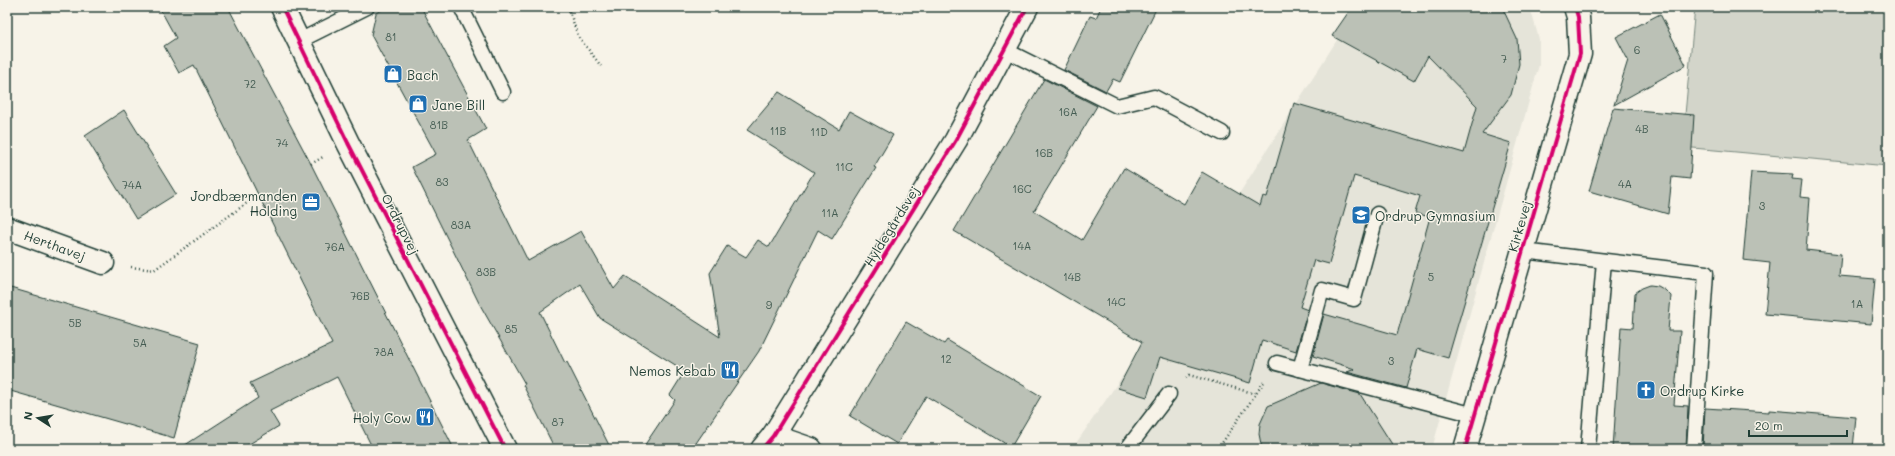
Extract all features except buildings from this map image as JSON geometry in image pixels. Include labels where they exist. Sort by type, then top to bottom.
[{"type":"street","name":"Ordrupvej","points":[[282,7],[348,143],[505,449]]},
{"type":"street","name":"Hyldegårdsvej","points":[[768,442],[956,140],[1027,7]]},
{"type":"street","name":"Kirkevej","points":[[1465,449],[1580,54],[1578,17],[1575,7]]},
{"type":"street","name":"Herthavej","points":[[7,228],[103,263]]},
{"type":"street","points":[[768,442],[811,449]]},
{"type":"lane","points":[[299,41],[367,7]]},
{"type":"lane","points":[[461,7],[503,92]]},
{"type":"lane","points":[[1005,50],[1117,106],[1154,97],[1222,133]]},
{"type":"lane","points":[[1300,369],[1322,290],[1354,299],[1377,214]]},
{"type":"lane","points":[[1523,251],[1706,273],[1694,449]]},
{"type":"lane","points":[[1588,449],[1604,261]]},
{"type":"lane","points":[[1277,363],[1475,415]]},
{"type":"lane","points":[[1127,449],[1169,394]]},
{"type":"path","points":[[568,7],[578,36],[601,66]]},
{"type":"path","points":[[103,263],[154,270],[258,195]]},
{"type":"path","points":[[1218,449],[1277,363]]},
{"type":"path","points":[[1169,394],[1189,375],[1256,394]]},
{"type":"shaded area","name":"Ordrup Gymnasium","points":[[1358,7],[1530,7],[1539,39],[1539,65],[1432,449],[1072,449],[1130,365]]},
{"type":"shaded area","points":[[1695,7],[1888,7],[1888,166],[1682,147]]},
{"type":"cycle path","points":[[282,7],[348,143],[505,449]]},
{"type":"cycle path","points":[[762,449],[773,436],[956,140],[1027,7]]},
{"type":"cycle path","points":[[1465,449],[1580,54],[1578,17],[1575,7]]},
{"type":"place","name":"Bach","points":[[393,74]]},
{"type":"place","name":"Jane Bill","points":[[418,104]]},
{"type":"place","name":"Jordbærmanden Holding","points":[[311,202]]},
{"type":"place","name":"Ordrup Gymnasium","points":[[1361,215]]},
{"type":"place","name":"Nemos Kebab","points":[[730,370]]},
{"type":"place","name":"Ordrup Kirke","points":[[1646,390]]},
{"type":"place","name":"Holy Cow","points":[[425,417]]}]
